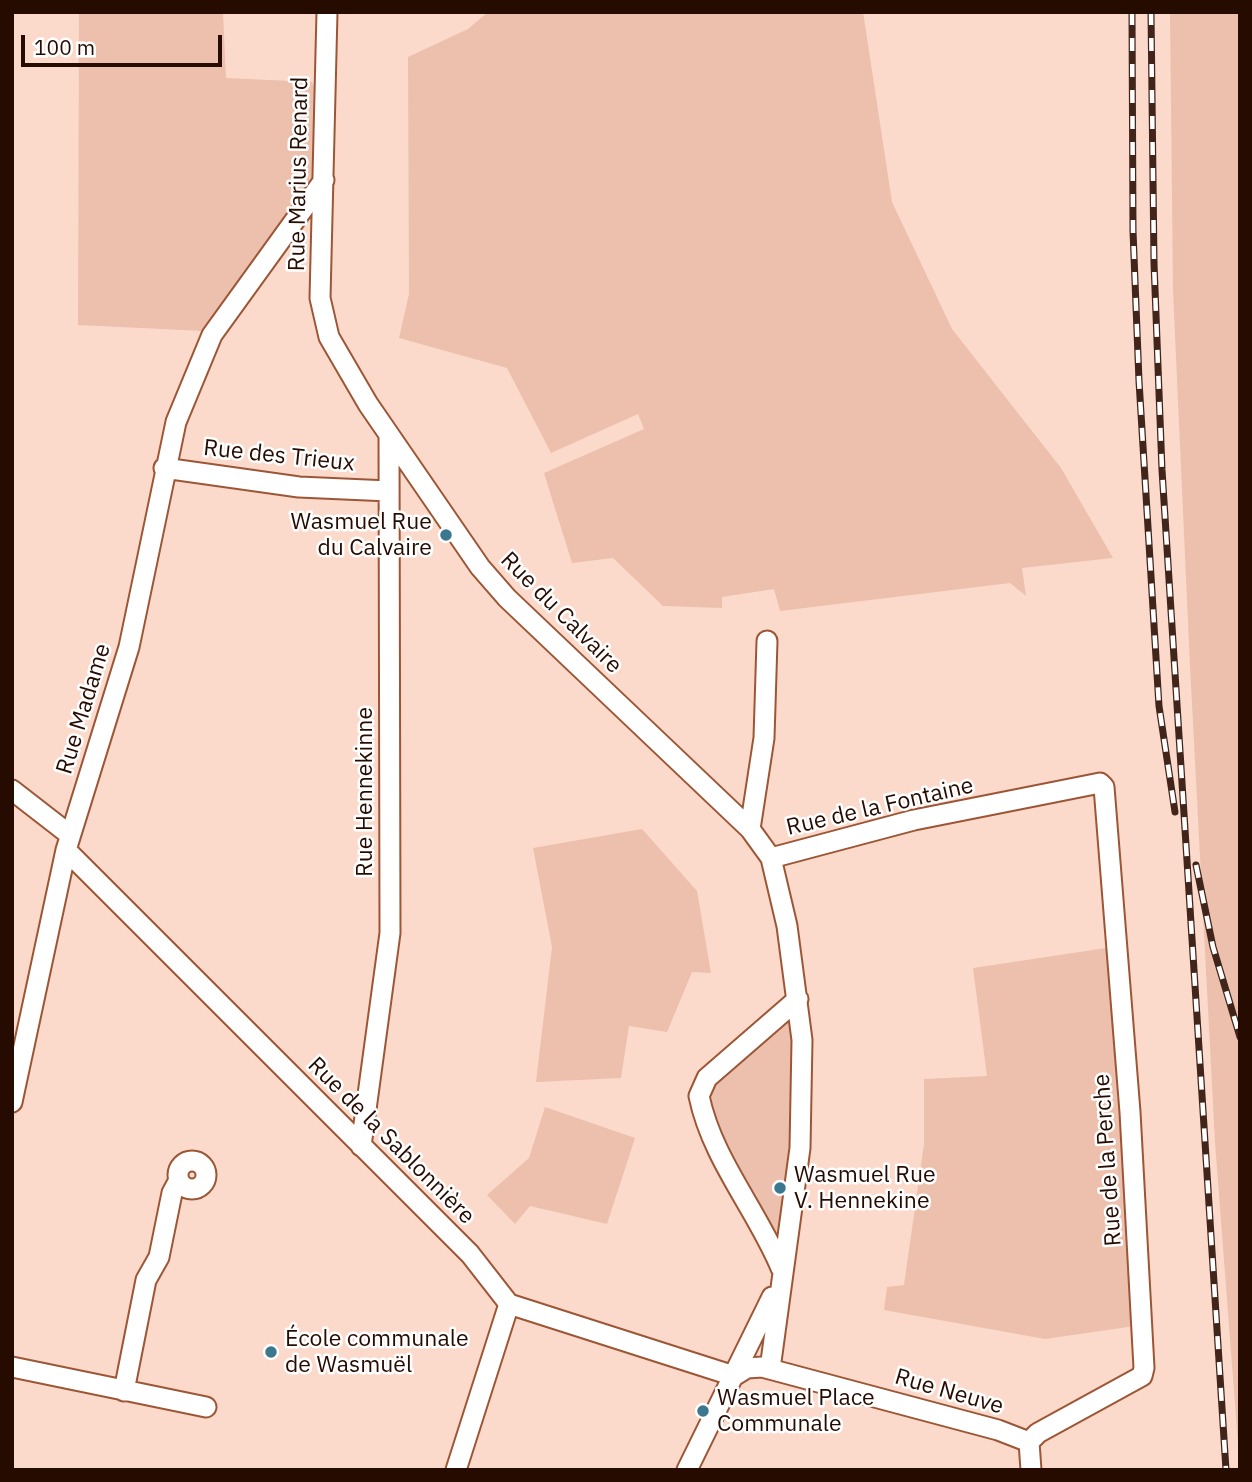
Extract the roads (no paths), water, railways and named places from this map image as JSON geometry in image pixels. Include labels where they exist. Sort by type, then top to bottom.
[{"type":"street","name":"Rue Marius Renard","points":[[327,12],[320,298],[329,337]]},
{"type":"street","name":"Rue Madame","points":[[13,1099],[68,842],[130,647],[164,468],[176,422],[212,335],[324,180]]},
{"type":"street","name":"Rue du Calvaire","points":[[329,337],[388,436],[480,567],[507,598],[750,829],[771,858]]},
{"type":"street","name":"Rue Hennekinne","points":[[361,1146],[390,933],[388,436]]},
{"type":"street","name":"Rue des Trieux","points":[[164,468],[299,487],[389,491]]},
{"type":"street","points":[[750,829],[764,738],[767,641]]},
{"type":"street","name":"Rue de la Fontaine","points":[[781,1269],[801,1135],[802,1040],[798,999],[771,858],[914,820],[1100,783]]},
{"type":"street","name":"Rue de la Perche","points":[[1029,1442],[1038,1433],[1142,1376],[1144,1368],[1130,1112],[1104,787],[1100,783]]},
{"type":"street","name":"Rue de la Sablonnière","points":[[12,790],[68,842],[361,1146],[470,1254],[509,1304]]},
{"type":"street","points":[[770,1369],[781,1269],[770,1241],[725,1164],[699,1096],[707,1078],[798,999]]},
{"type":"street","points":[[124,1391],[146,1280],[159,1256],[172,1193],[179,1180]]},
{"type":"street","points":[[687,1470],[772,1299],[781,1269]]},
{"type":"street","points":[[456,1470],[509,1304],[734,1376]]},
{"type":"street","name":"Rue Neuve","points":[[734,1376],[755,1366],[770,1369],[998,1430],[1029,1442]]},
{"type":"street","points":[[12,1367],[206,1407]]},
{"type":"street","points":[[1029,1442],[1031,1470]]},
{"type":"railway","points":[[1132,12],[1133,231],[1139,381],[1159,706],[1175,812]]},
{"type":"railway","points":[[1151,12],[1154,263],[1162,470],[1226,1470]]},
{"type":"railway","points":[[1196,865],[1213,947],[1240,1037]]},
{"type":"place","name":"Wasmuel Rue du Calvaire","points":[[446,535]]},
{"type":"place","name":"Wasmuel Rue V. Hennekine","points":[[780,1188]]},
{"type":"place","name":"École communale de Wasmuël","points":[[271,1352]]},
{"type":"place","name":"Wasmuel Place Communale","points":[[703,1411]]}]
